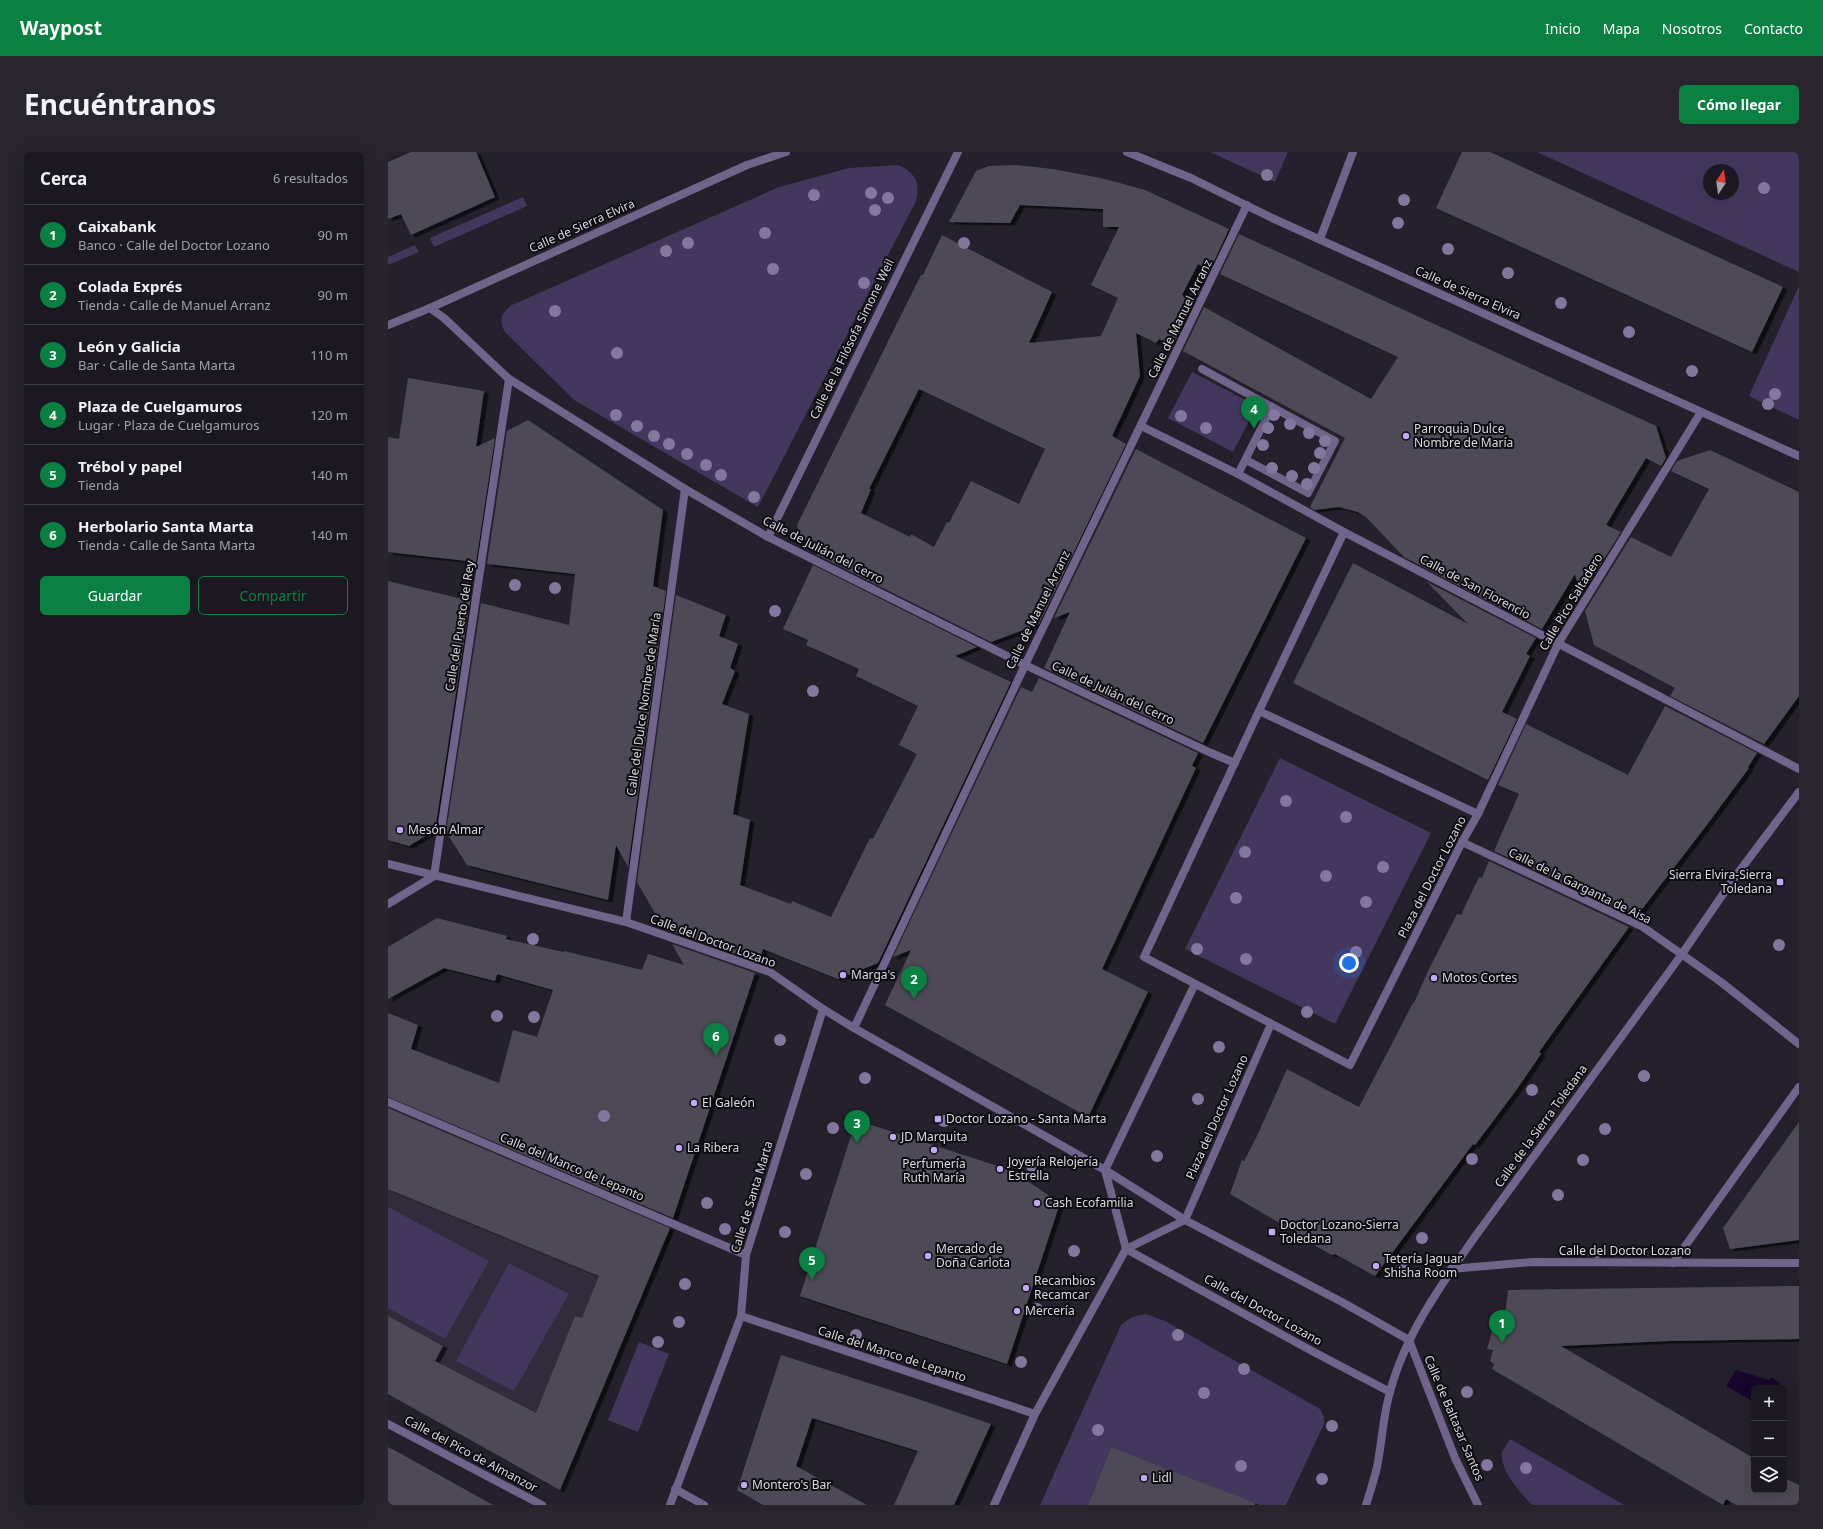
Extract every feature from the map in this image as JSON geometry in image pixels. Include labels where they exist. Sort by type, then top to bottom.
[{"type":"street","name":"Calle de Sierra Elvira","points":[[388,325],[430,308],[747,165],[786,152]]},
{"type":"street","name":"Calle de la Filósofa Simone Weil","points":[[768,536],[958,152]]},
{"type":"street","name":"Calle de Sierra Elvira","points":[[1127,152],[1191,178],[1320,239],[1799,456]]},
{"type":"street","points":[[1320,239],[1353,152]]},
{"type":"street","name":"Calle de Manuel Arranz","points":[[854,1028],[1025,665],[1247,205]]},
{"type":"street","name":"Calle de Julián del Cerro","points":[[430,308],[444,318],[509,379],[686,489],[768,536],[1025,665],[1211,753],[1236,763]]},
{"type":"street","points":[[1202,369],[1335,441],[1308,493],[1246,460]]},
{"type":"street","name":"Calle del Puerto del Rey","points":[[434,876],[509,379]]},
{"type":"street","points":[[1238,474],[1272,407]]},
{"type":"street","name":"Calle Pico Saltadero","points":[[1478,814],[1558,644],[1701,412]]},
{"type":"street","name":"Calle de San Florencio","points":[[1141,426],[1238,474],[1344,532],[1799,769]]},
{"type":"street","name":"Calle del Dulce Nombre de María","points":[[626,922],[686,489]]},
{"type":"street","name":"Plaza del Doctor Lozano","points":[[1259,711],[1478,814],[1462,842],[1350,1065],[1144,957],[1259,711],[1344,532]]},
{"type":"street","name":"Calle de la Sierra Toledana","points":[[1366,1505],[1377,1467],[1390,1392],[1409,1340],[1452,1270],[1682,954],[1732,881],[1799,792]]},
{"type":"street","name":"Calle de la Garganta de Aisa","points":[[1462,842],[1643,927],[1721,982],[1799,1044]]},
{"type":"street","name":"Calle del Doctor Lozano","points":[[388,864],[626,922],[770,972],[823,1009],[854,1028],[1105,1170],[1185,1220],[1342,1302],[1409,1340]]},
{"type":"street","points":[[388,904],[434,876]]},
{"type":"street","points":[[1126,1248],[1105,1170],[1195,984]]},
{"type":"street","name":"Calle de Santa Marta","points":[[670,1505],[742,1316],[746,1255],[823,1009]]},
{"type":"street","name":"Plaza del Doctor Lozano","points":[[1185,1220],[1271,1024]]},
{"type":"street","points":[[1673,1264],[1799,1087]]},
{"type":"street","name":"Calle del Manco de Lepanto","points":[[388,1102],[746,1255]]},
{"type":"street","points":[[994,1505],[1035,1414],[1126,1248],[1185,1220]]},
{"type":"street","name":"Calle del Doctor Lozano","points":[[1126,1248],[1312,1351],[1390,1392]]},
{"type":"street","name":"Calle del Doctor Lozano","points":[[1452,1270],[1532,1262],[1673,1264],[1799,1263]]},
{"type":"street","name":"Calle del Manco de Lepanto","points":[[742,1316],[1035,1414]]},
{"type":"street","name":"Calle de Baltasar Santos","points":[[1409,1340],[1455,1458],[1478,1505]]},
{"type":"street","name":"Calle del Pico de Almanzor","points":[[388,1424],[542,1505]]},
{"type":"street","points":[[676,1489],[704,1505]]},
{"type":"shaded area","points":[[1210,152],[1288,152],[1275,182]]},
{"type":"shaded area","points":[[1537,152],[1799,152],[1799,272]]},
{"type":"shaded area","points":[[898,165],[909,171],[917,183],[918,188],[916,201],[758,507],[574,400],[505,332],[503,328],[502,317],[506,310],[512,305],[779,187],[849,168]]},
{"type":"shaded area","points":[[523,197],[527,206],[434,247],[430,238]]},
{"type":"shaded area","points":[[415,245],[419,252],[388,265],[388,257]]},
{"type":"shaded area","points":[[1799,286],[1799,420],[1749,396]]},
{"type":"shaded area","points":[[1192,372],[1257,406],[1233,452],[1168,418]]},
{"type":"shaded area","points":[[1280,758],[1431,833],[1335,1024],[1185,949]]},
{"type":"shaded area","points":[[388,1127],[664,1244],[560,1490],[388,1394]]},
{"type":"shaded area","points":[[388,1207],[489,1261],[445,1339],[388,1308]]},
{"type":"shaded area","points":[[509,1263],[569,1294],[514,1391],[456,1361]]},
{"type":"shaded area","points":[[1146,1314],[1165,1321],[1320,1409],[1324,1417],[1324,1424],[1286,1505],[1259,1505],[1111,1447],[1088,1505],[1040,1505],[1121,1325],[1132,1317]]},
{"type":"shaded area","points":[[639,1342],[669,1354],[638,1432],[608,1420]]},
{"type":"shaded area","points":[[1736,1370],[1769,1380],[1772,1377],[1781,1384],[1751,1385],[1751,1400],[1726,1386]]},
{"type":"shaded area","points":[[1510,1439],[1624,1505],[1532,1505],[1512,1481],[1504,1467],[1502,1453]]},
{"type":"building","points":[[411,152],[476,152],[495,197],[411,235],[401,214],[388,219],[388,162]]},
{"type":"building","points":[[1462,152],[1490,152],[1783,287],[1752,352],[1436,208]]},
{"type":"building","points":[[1016,165],[1053,169],[1101,178],[1145,190],[1229,229],[1210,270],[1198,264],[1182,295],[1194,302],[1173,346],[1159,339],[1156,343],[1136,333],[1140,376],[1112,436],[1126,444],[1039,624],[991,642],[817,555],[821,547],[800,537],[797,525],[942,235],[1052,292],[1029,343],[1101,336],[1118,298],[1091,285],[1119,227],[1103,227],[1103,209],[1020,205],[1010,223],[949,222],[976,171],[989,166]],"holes":[[[919,389],[1045,449],[1019,504],[971,481],[949,523],[947,522],[934,547],[911,534],[910,537],[861,513],[871,489],[869,489]]]},
{"type":"building","points":[[1239,234],[1656,426],[1666,458],[1661,466],[1646,458],[1606,525],[1621,532],[1581,596],[1575,574],[1542,629],[1404,557],[1366,517],[1358,512],[1339,507],[1314,510],[1310,507],[1345,438],[1183,351],[1204,307],[1371,399],[1398,357],[1220,274]]},
{"type":"building","points":[[408,378],[484,391],[476,447],[495,438],[476,562],[388,552],[388,437],[399,439]]},
{"type":"building","points":[[528,420],[663,510],[653,586],[666,591],[628,867],[616,845],[608,900],[467,865],[446,832],[481,603],[569,625],[575,574],[487,564],[507,431]]},
{"type":"building","points":[[1136,449],[1306,538],[1203,743],[1044,668],[1070,612],[1054,618]]},
{"type":"building","points":[[1710,450],[1799,492],[1799,696],[1764,744],[1670,696],[1675,688],[1594,645],[1585,611],[1631,537],[1671,557],[1709,489],[1671,471],[1677,461]]},
{"type":"building","points":[[1353,563],[1468,624],[1427,582],[1536,638],[1526,654],[1530,656],[1502,712],[1517,719],[1488,780],[1293,683]]},
{"type":"building","points":[[813,565],[977,647],[955,656],[1011,682],[878,963],[838,979],[763,949],[759,962],[664,929],[637,882],[676,595],[726,615],[719,636],[738,644],[730,668],[735,671],[722,704],[749,714],[733,814],[750,820],[740,885],[791,904],[792,901],[831,917],[870,838],[873,839],[917,754],[899,745],[918,706],[856,676],[859,669],[806,645],[808,640],[783,629]]},
{"type":"building","points":[[388,581],[470,601],[435,830],[409,846],[388,840]]},
{"type":"building","points":[[1039,678],[1198,753],[1192,766],[1196,768],[1102,969],[1148,992],[1088,1117],[885,1005],[911,950],[893,957],[1021,687],[1032,692]]},
{"type":"building","points":[[1665,706],[1757,753],[1748,767],[1749,768],[1636,917],[1494,851],[1519,794],[1498,785],[1526,724],[1628,775]]},
{"type":"building","points":[[1489,861],[1629,927],[1539,1052],[1541,1054],[1517,1089],[1475,1145],[1473,1144],[1375,1276],[1294,1234],[1295,1232],[1230,1194],[1242,1160],[1244,1161],[1256,1138],[1287,1069],[1359,1107],[1414,1003],[1429,969],[1457,914],[1461,915],[1479,877],[1482,878]]},
{"type":"building","points":[[437,918],[507,936],[506,939],[642,970],[648,954],[684,965],[672,944],[755,973],[673,1218],[388,1097],[388,1013],[418,1025],[411,1049],[499,1083],[513,1030],[537,1037],[553,990],[497,974],[495,981],[444,968],[388,999],[388,947]]},
{"type":"building","points":[[388,1108],[670,1228],[560,1490],[388,1394],[388,1316],[443,1346],[435,1361],[536,1413],[575,1316],[582,1318],[599,1276],[388,1189]]},
{"type":"building","name":"Mercado de Doña Carlota","points":[[856,1120],[1013,1171],[1060,1203],[1007,1364],[800,1296]]},
{"type":"building","points":[[1799,1122],[1799,1240],[1730,1249],[1723,1228]]},
{"type":"building","points":[[1799,1286],[1799,1339],[1668,1341],[1561,1346],[1751,1456],[1751,1493],[1787,1493],[1787,1479],[1799,1485],[1799,1505],[1736,1505],[1726,1499],[1723,1505],[1492,1369],[1494,1364],[1490,1361],[1493,1350],[1487,1349],[1497,1314],[1505,1316],[1508,1290]]},
{"type":"building","points":[[781,1355],[991,1424],[954,1505],[894,1505],[918,1451],[812,1418],[796,1466],[867,1505],[763,1505],[737,1490]]},
{"type":"building","points":[[388,1447],[405,1456],[493,1505],[388,1505]]},
{"type":"building","name":"Lidl","points":[[1111,1447],[1255,1503],[1255,1505],[1088,1505]]},
{"type":"place","name":"Plaza de Cuelgamuros","points":[[1254,429]]},
{"type":"place","name":"Parroquia Dulce Nombre de María","points":[[1406,436]]},
{"type":"place","name":"Mesón Almar","points":[[400,830]]},
{"type":"place","name":"Sierra Elvira-Sierra Toledana","points":[[1780,882]]},
{"type":"place","name":"Marga's","points":[[843,975]]},
{"type":"place","name":"Motos Cortes","points":[[1434,978]]},
{"type":"place","name":"Colada Exprés","points":[[914,999]]},
{"type":"place","name":"Herbolario Santa Marta","points":[[716,1056]]},
{"type":"place","name":"El Galeón","points":[[694,1103]]},
{"type":"place","name":"Doctor Lozano - Santa Marta","points":[[938,1119]]},
{"type":"place","name":"JD Marquita","points":[[893,1137]]},
{"type":"place","name":"León y Galicia","points":[[857,1143]]},
{"type":"place","name":"La Ribera","points":[[679,1148]]},
{"type":"place","name":"Perfumería Ruth María","points":[[934,1150]]},
{"type":"place","name":"Joyería Relojería Estrella","points":[[1000,1169]]},
{"type":"place","name":"Cash Ecofamilia","points":[[1037,1203]]},
{"type":"place","name":"Doctor Lozano-Sierra Toledana","points":[[1272,1232]]},
{"type":"place","name":"Mercado de Doña Carlota","points":[[928,1256]]},
{"type":"place","name":"Tetería Jaguar Shisha Room","points":[[1376,1266]]},
{"type":"place","name":"Trébol y papel","points":[[812,1280]]},
{"type":"place","name":"Recambios Recamcar","points":[[1026,1288]]},
{"type":"place","name":"Mercería","points":[[1017,1311]]},
{"type":"place","name":"Caixabank","points":[[1502,1343]]},
{"type":"place","name":"Lidl","points":[[1144,1478]]},
{"type":"place","name":"Montero's Bar","points":[[744,1485]]}]
